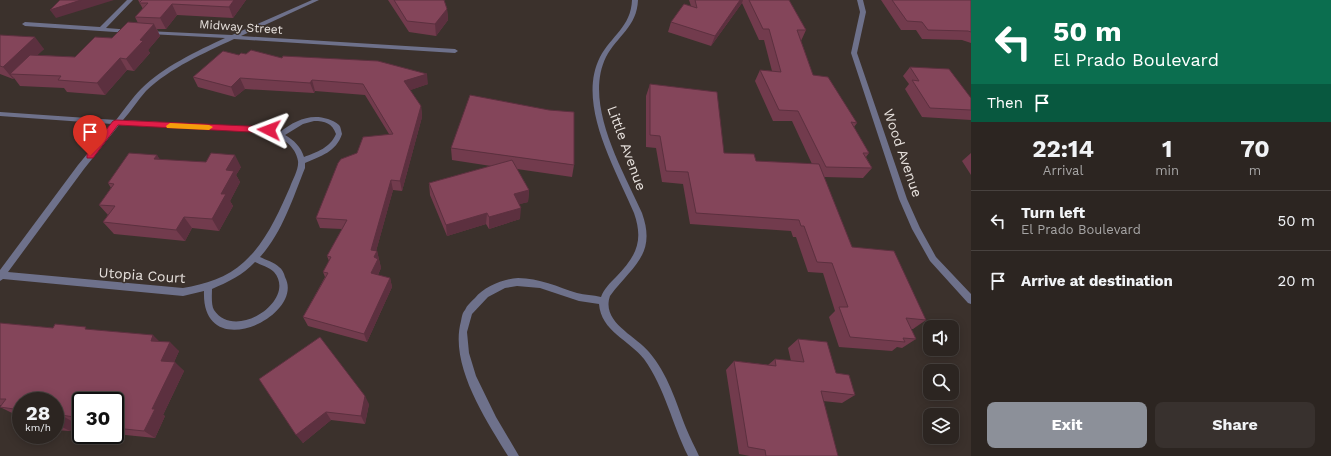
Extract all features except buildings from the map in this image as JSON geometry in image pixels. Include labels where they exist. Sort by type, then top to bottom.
[{"type":"street","points":[[101,30],[130,0]]},
{"type":"street","points":[[0,276],[116,122],[133,101],[154,82],[200,52],[316,0]]},
{"type":"street","name":"Little Avenue","points":[[603,301],[607,292],[640,256],[643,237],[638,212],[617,166],[601,119],[595,91],[597,76],[604,56],[630,21],[635,8],[635,0]]},
{"type":"street","name":"Wood Avenue","points":[[860,0],[864,12],[855,38],[854,53],[904,199],[916,229],[933,259],[971,300]]},
{"type":"street","name":"Midway Street","points":[[25,24],[101,30],[455,51]]},
{"type":"street","points":[[0,114],[274,131],[300,152],[302,161],[324,151],[336,143],[339,134],[336,126],[325,119],[306,120],[292,126],[280,135]]},
{"type":"street","name":"Utopia Court","points":[[0,276],[183,292],[208,288],[226,281],[237,274],[254,258],[272,234],[299,173],[302,161]]},
{"type":"street","points":[[208,288],[208,303],[211,313],[224,324],[242,326],[258,320],[269,313],[282,295],[284,282],[272,266],[254,258]]},
{"type":"street","points":[[514,456],[478,394],[464,356],[462,342],[465,317],[470,308],[485,294],[506,284],[516,282],[538,285],[578,297],[603,301],[604,311],[608,320],[646,356],[658,373],[669,393],[693,455]]},
{"type":"slow traffic","points":[[170,126],[209,127]]},
{"type":"route","points":[[90,156],[116,122],[269,130]]}]
